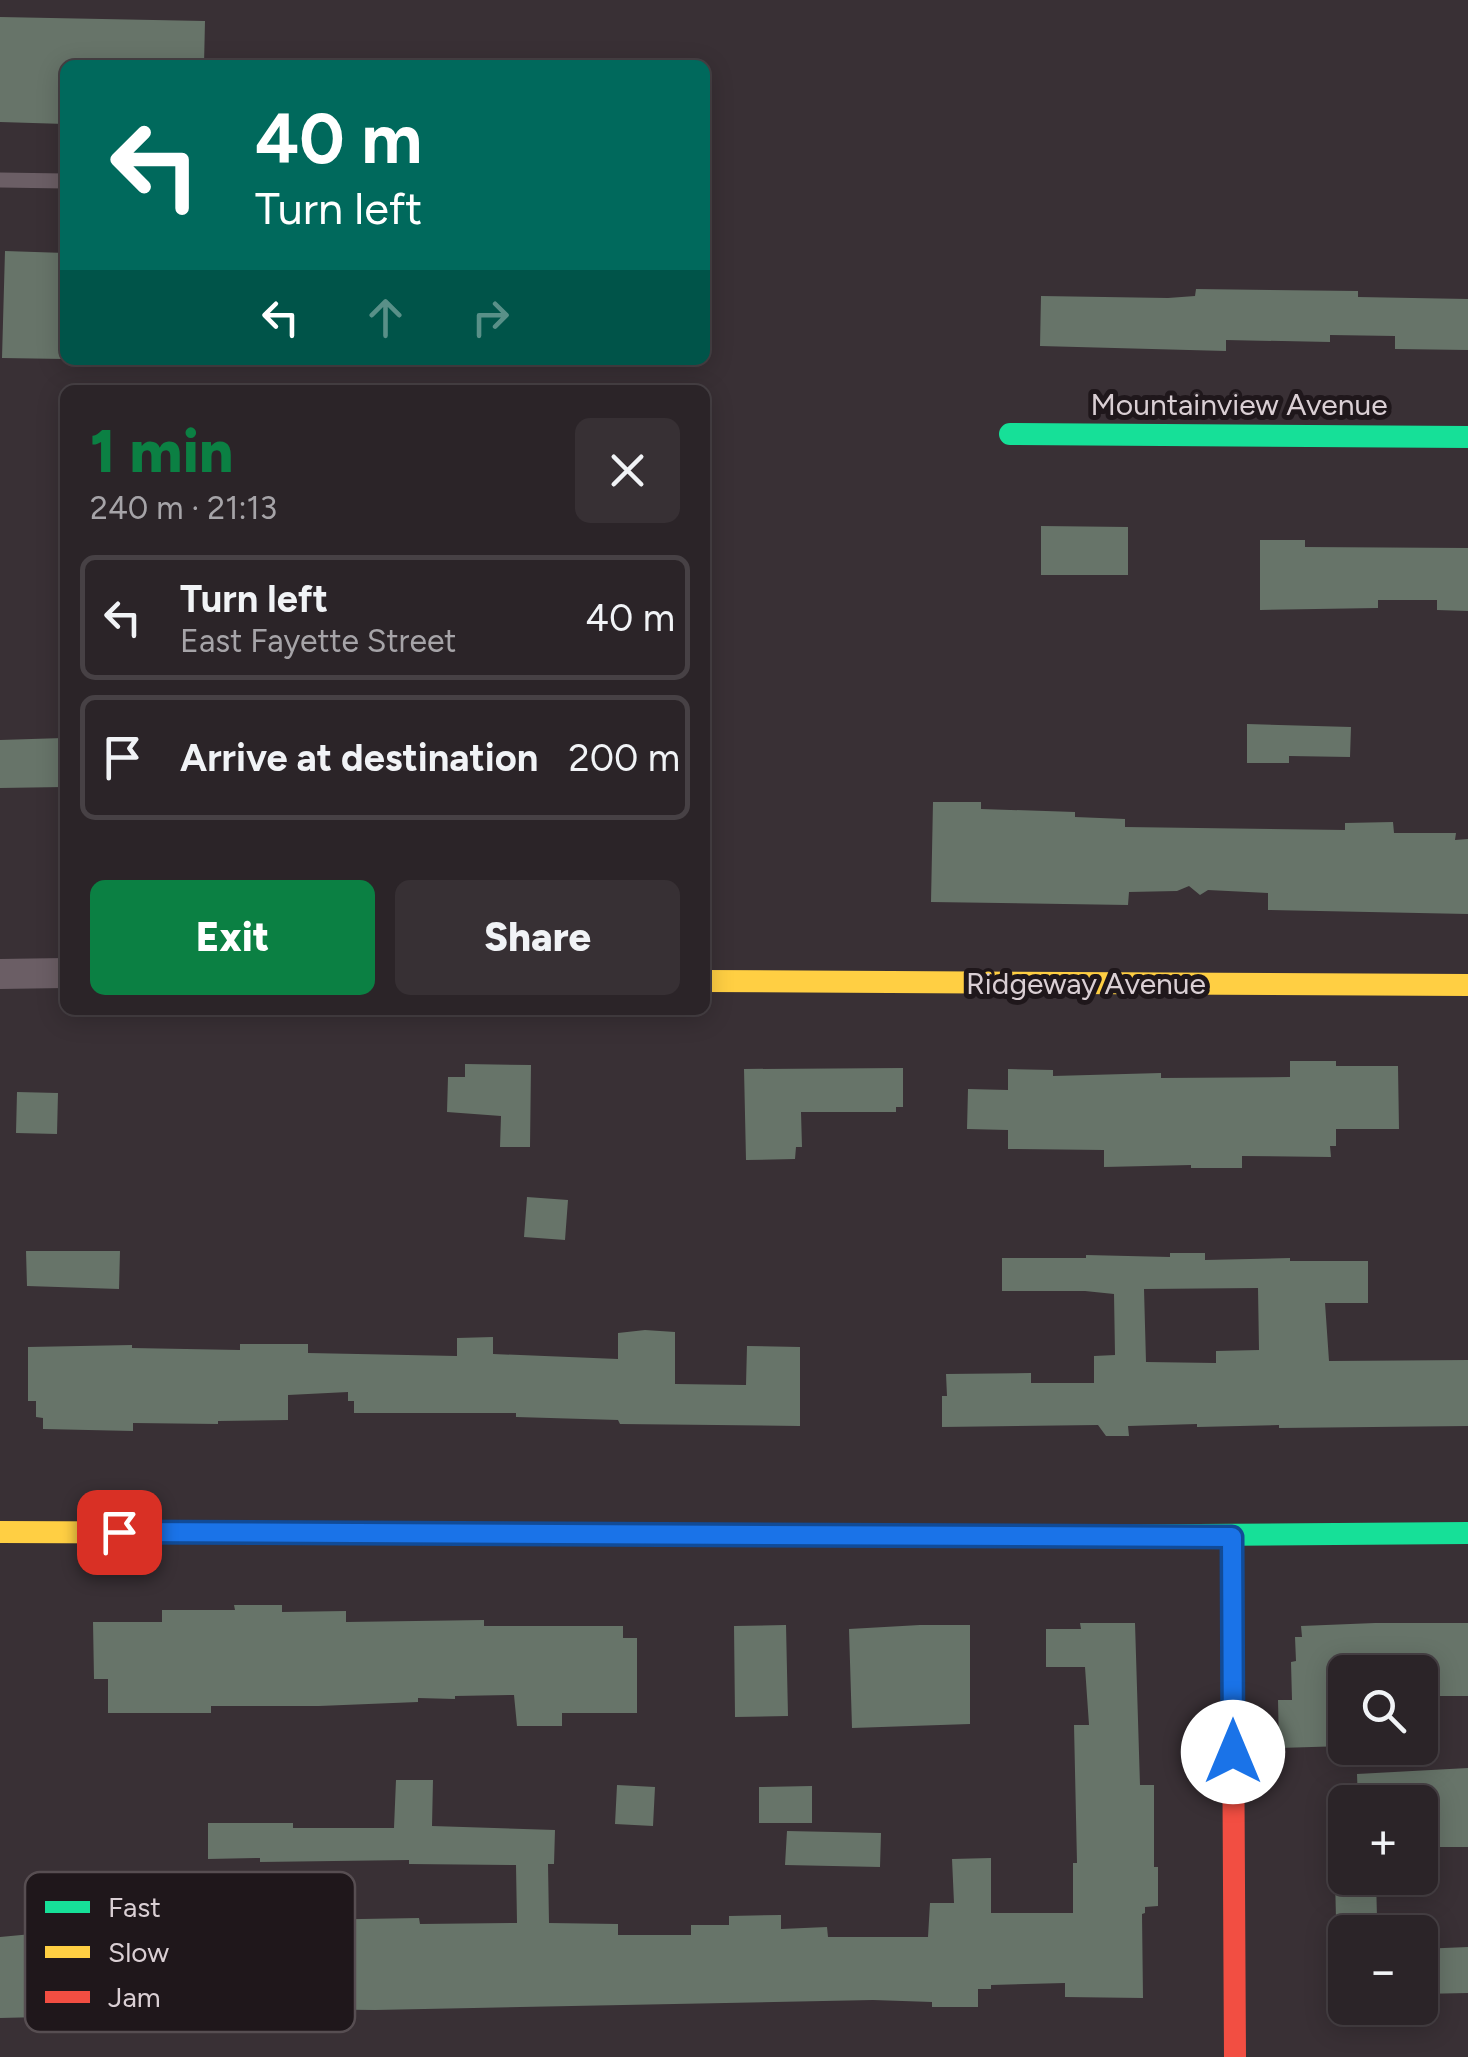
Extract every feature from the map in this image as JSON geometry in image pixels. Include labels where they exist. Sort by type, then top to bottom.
[{"type":"street","name":"Mountainview Avenue","points":[[1010,434],[1468,436]]},
{"type":"street","points":[[0,974],[60,974]]},
{"type":"street","name":"Ridgeway Avenue","points":[[710,981],[1468,985]]},
{"type":"street","points":[[0,1532],[1232,1537],[1468,1533]]},
{"type":"street","points":[[1232,1537],[1235,2057]]},
{"type":"lane","points":[[0,180],[60,181]]},
{"type":"building","points":[[0,17],[205,21],[204,60],[60,60],[60,124],[0,122]]},
{"type":"building","points":[[5,251],[60,253],[60,359],[2,358]]},
{"type":"building","points":[[1196,289],[1358,291],[1358,297],[1468,299],[1468,350],[1395,349],[1395,336],[1330,335],[1330,342],[1226,340],[1226,351],[1040,346],[1041,296],[1168,298],[1195,296]]},
{"type":"building","points":[[1041,526],[1128,527],[1128,575],[1041,575]]},
{"type":"building","points":[[1260,540],[1305,540],[1305,547],[1468,548],[1468,611],[1437,610],[1437,600],[1378,600],[1378,608],[1260,610]]},
{"type":"building","points":[[1247,724],[1351,727],[1350,757],[1289,756],[1289,763],[1247,763]]},
{"type":"building","points":[[60,738],[60,787],[0,788],[0,740]]},
{"type":"building","points":[[933,802],[981,802],[981,809],[1075,812],[1075,817],[1125,819],[1125,827],[1345,830],[1345,823],[1393,822],[1394,833],[1456,833],[1455,840],[1468,839],[1468,914],[1268,910],[1268,893],[1208,890],[1200,895],[1189,886],[1177,891],[1129,892],[1128,905],[931,902]]},
{"type":"building","points":[[1290,1061],[1398,1066],[1399,1129],[1336,1129],[1331,1157],[1242,1156],[1242,1168],[1191,1168],[1104,1167],[1104,1150],[1008,1149],[1008,1130],[967,1129],[968,1089],[1008,1090],[1008,1069],[1053,1070],[1053,1076],[1161,1073],[1161,1078],[1290,1077]]},
{"type":"building","points":[[465,1064],[531,1065],[530,1147],[500,1147],[501,1116],[447,1112],[448,1077],[465,1077]]},
{"type":"building","points":[[903,1068],[903,1107],[896,1107],[896,1112],[801,1112],[802,1147],[796,1147],[795,1159],[746,1160],[744,1069]]},
{"type":"building","points":[[17,1092],[58,1093],[57,1134],[16,1133]]},
{"type":"building","points":[[527,1197],[568,1200],[565,1240],[524,1237]]},
{"type":"building","points":[[26,1251],[120,1251],[119,1289],[27,1286]]},
{"type":"building","points":[[1170,1253],[1205,1253],[1205,1260],[1368,1261],[1368,1303],[1325,1303],[1329,1361],[1468,1360],[1468,1426],[1128,1426],[1129,1436],[1106,1436],[1098,1425],[942,1427],[946,1374],[1031,1373],[1031,1383],[1094,1383],[1094,1356],[1115,1355],[1114,1294],[1002,1291],[1002,1258],[1170,1257]],"holes":[[[1258,1288],[1259,1350],[1216,1351],[1216,1363],[1146,1362],[1144,1289]]]},
{"type":"building","points":[[675,1332],[675,1384],[746,1385],[747,1346],[800,1347],[800,1426],[620,1424],[618,1420],[516,1417],[516,1413],[354,1413],[354,1401],[348,1401],[348,1392],[288,1395],[288,1420],[133,1423],[133,1431],[43,1429],[43,1418],[36,1417],[36,1401],[28,1401],[28,1347],[132,1345],[240,1350],[240,1344],[308,1344],[308,1353],[457,1356],[457,1338],[493,1337],[493,1354],[618,1359],[618,1333]]},
{"type":"building","points":[[234,1605],[282,1605],[282,1612],[346,1611],[346,1622],[484,1620],[484,1626],[623,1626],[623,1638],[637,1638],[637,1713],[562,1713],[562,1726],[517,1726],[514,1695],[319,1706],[211,1706],[211,1713],[108,1713],[108,1679],[94,1679],[93,1622],[162,1622],[162,1610],[235,1610]]},
{"type":"building","points":[[1080,1623],[1135,1623],[1140,1785],[1154,1785],[1154,1867],[1158,1867],[1158,1906],[1145,1907],[1142,1914],[1143,1998],[1065,1997],[1065,1983],[991,1985],[991,1989],[978,1989],[978,2007],[932,2007],[932,2002],[873,2000],[355,2010],[355,1919],[419,1918],[420,1924],[517,1923],[516,1865],[208,1859],[208,1823],[394,1828],[396,1780],[433,1780],[432,1826],[555,1830],[554,1864],[548,1864],[549,1923],[618,1924],[618,1935],[691,1935],[691,1925],[729,1925],[729,1916],[781,1915],[781,1929],[827,1927],[828,1937],[928,1937],[930,1903],[954,1903],[952,1859],[991,1858],[991,1913],[1073,1913],[1073,1863],[1077,1863],[1074,1725],[1089,1725],[1085,1667],[1046,1667],[1046,1629],[1081,1629]]},
{"type":"building","points":[[1468,1623],[1468,1696],[1438,1696],[1438,1655],[1328,1655],[1328,1747],[1279,1748],[1278,1700],[1292,1700],[1291,1662],[1296,1661],[1295,1637],[1302,1637],[1301,1626]]},
{"type":"building","points":[[786,1625],[788,1716],[735,1717],[734,1626]]},
{"type":"building","points":[[970,1625],[970,1724],[852,1728],[849,1629]]},
{"type":"building","points":[[1468,1768],[1468,1847],[1438,1847],[1438,1785],[1357,1785],[1357,1774]]},
{"type":"building","points":[[617,1785],[655,1787],[653,1826],[615,1824]]},
{"type":"building","points":[[812,1786],[812,1823],[759,1823],[759,1787]]},
{"type":"building","points":[[787,1831],[881,1833],[880,1867],[785,1865]]},
{"type":"building","points":[[1335,1895],[1376,1895],[1377,1915],[1336,1915]]},
{"type":"building","points":[[25,1935],[25,2017],[0,2018],[0,1937]]},
{"type":"building","points":[[1468,1947],[1468,1993],[1438,1994],[1438,1948]]},
{"type":"traffic: fast","points":[[1010,434],[1468,437]]},
{"type":"traffic: fast","points":[[1051,1536],[1468,1533]]},
{"type":"traffic: slow","points":[[710,981],[1468,985]]},
{"type":"traffic: slow","points":[[0,1532],[721,1535]]},
{"type":"traffic: jam","points":[[721,1535],[1051,1536]]},
{"type":"traffic: jam","points":[[1232,1537],[1235,2057]]},
{"type":"route","points":[[119,1532],[1232,1537],[1233,1752]]}]
